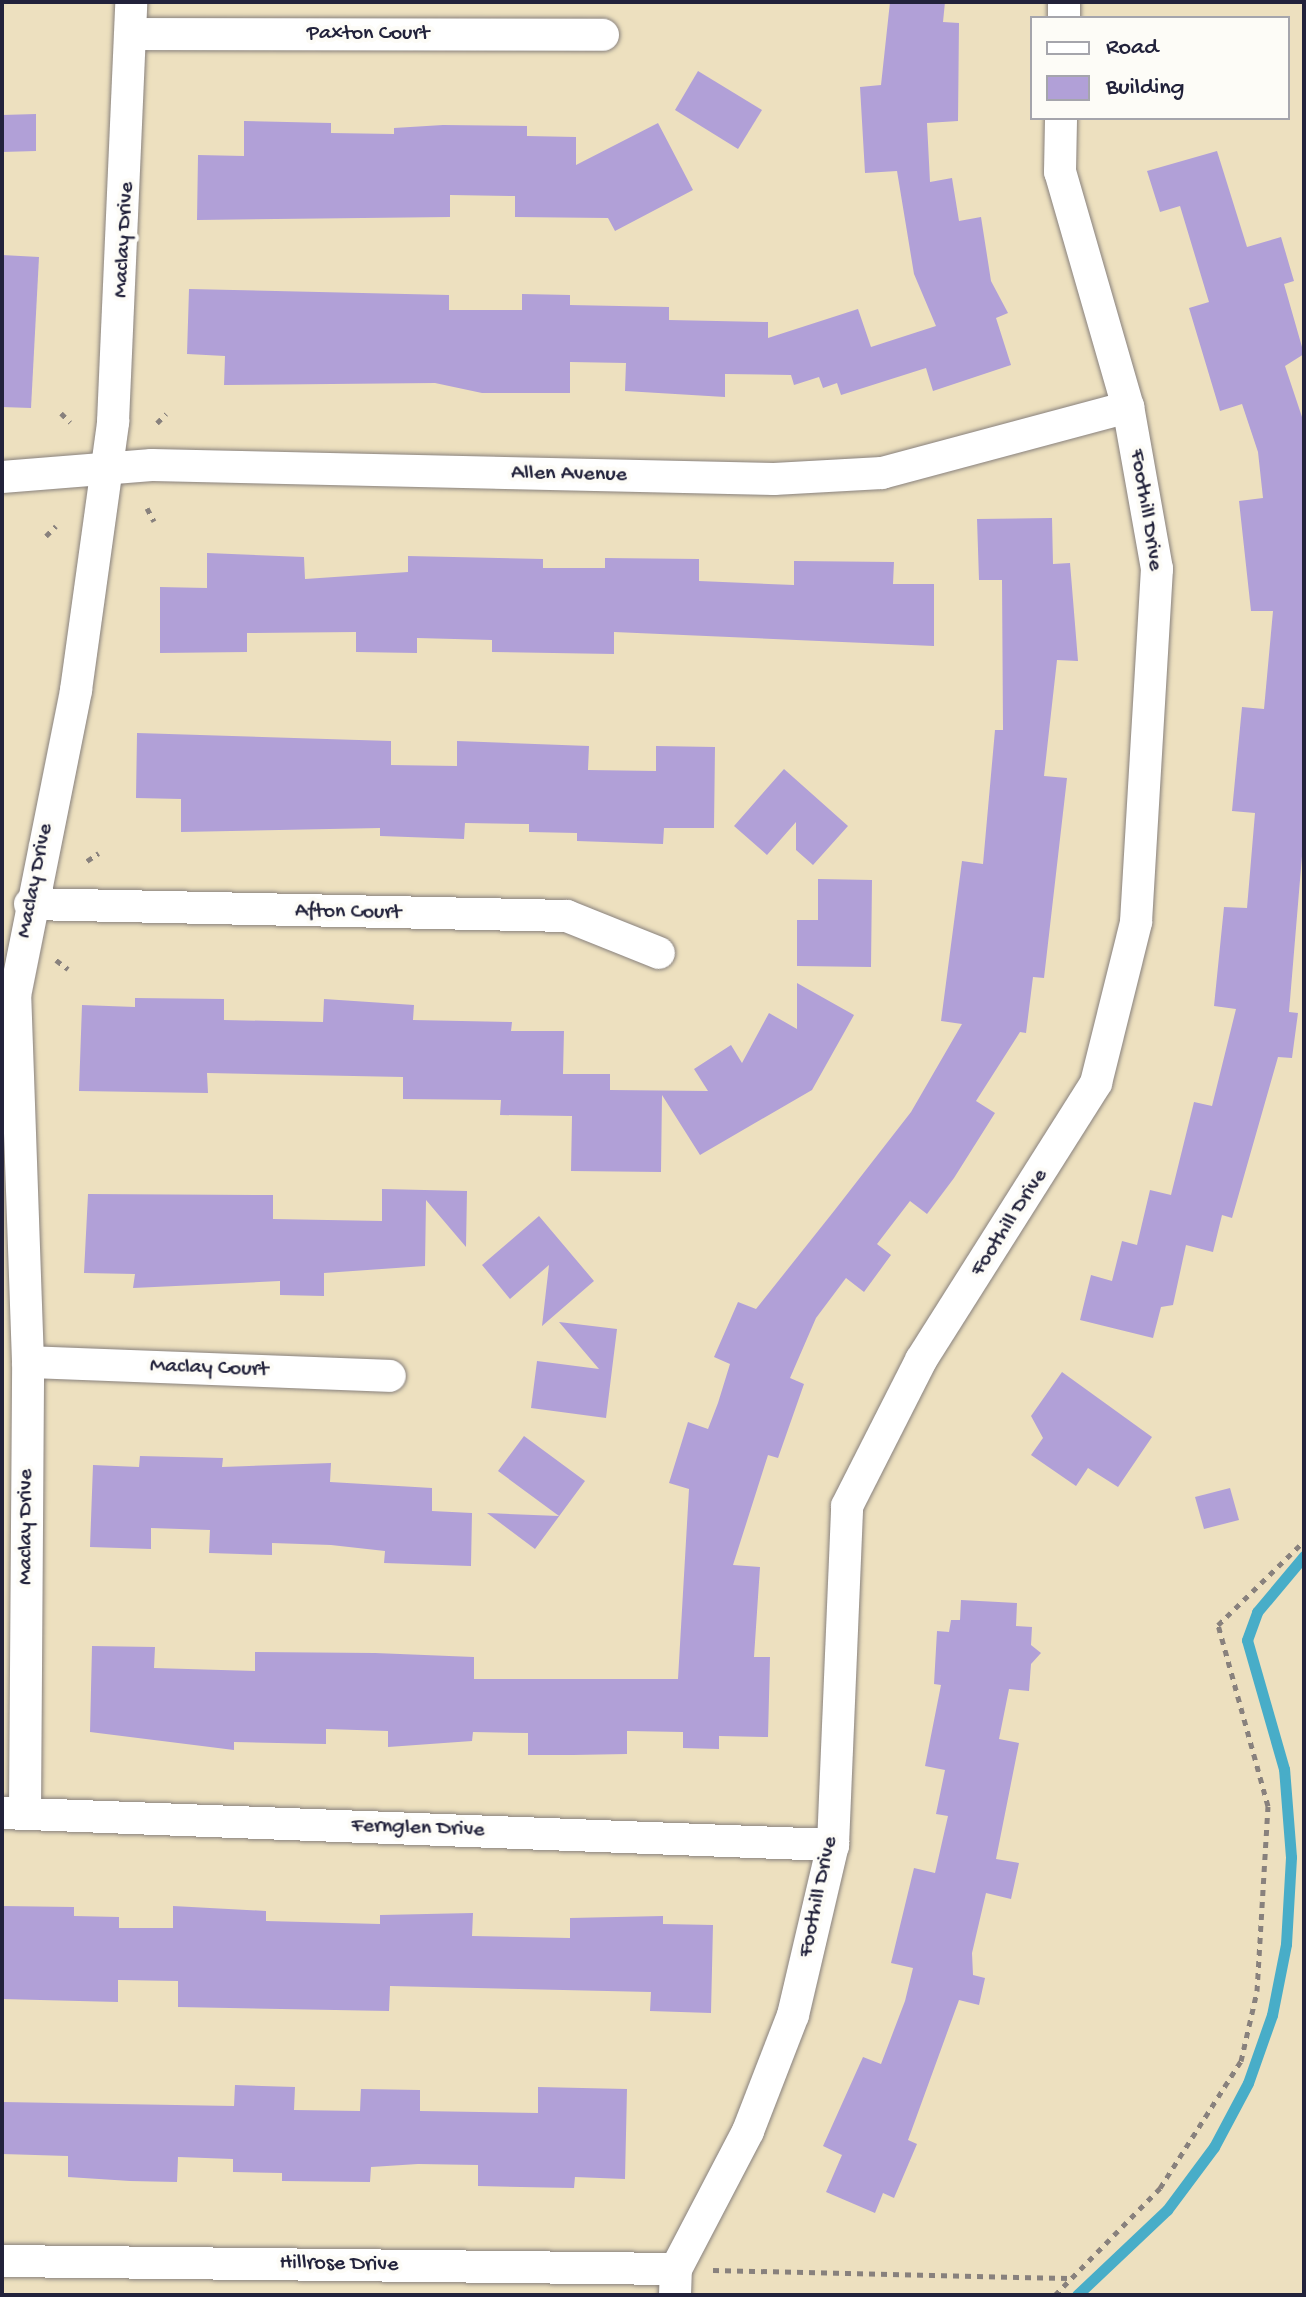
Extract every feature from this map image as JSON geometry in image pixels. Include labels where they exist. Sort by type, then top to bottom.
[{"type":"street","name":"Maclay Drive","points":[[13,1813],[28,1362],[15,996],[30,904],[76,690],[107,468],[127,224],[131,2]]},
{"type":"street","name":"Paxton Court","points":[[132,34],[603,35]]},
{"type":"street","name":"Foothill Drive","points":[[675,2282],[748,2131],[793,2015],[833,1845],[847,1506],[921,1360],[1096,1083],[1136,922],[1157,569],[1128,407],[1060,172],[1061,120]]},
{"type":"street","name":"Allen Avenue","points":[[2,477],[107,468],[774,479],[882,473],[1128,407]]},
{"type":"street","name":"Afton Court","points":[[30,904],[567,916],[659,953]]},
{"type":"street","name":"Maclay Court","points":[[28,1362],[390,1376]]},
{"type":"street","name":"Fernglen Drive","points":[[13,1813],[833,1845]]},
{"type":"street","name":"Hillrose Drive","points":[[2,2261],[675,2282]]},
{"type":"path","points":[[61,413],[70,422]]},
{"type":"path","points":[[157,423],[166,414]]},
{"type":"path","points":[[147,508],[154,521]]},
{"type":"path","points":[[46,536],[56,526]]},
{"type":"path","points":[[87,861],[99,853]]},
{"type":"path","points":[[56,960],[68,969]]},
{"type":"path","points":[[1055,2295],[1160,2188],[1241,2061],[1257,1991],[1268,1806],[1218,1625],[1304,1541]]},
{"type":"path","points":[[675,2282],[1072,2278]]},
{"type":"building","points":[[890,2],[945,2],[943,22],[959,23],[958,121],[927,123],[930,182],[952,178],[959,221],[981,217],[991,281],[1008,313],[996,318],[1011,365],[933,391],[926,368],[841,395],[837,383],[823,388],[819,377],[794,385],[791,375],[725,374],[725,397],[625,391],[626,363],[570,362],[570,393],[482,393],[435,383],[224,385],[225,356],[187,354],[189,289],[449,295],[449,310],[522,310],[522,294],[570,295],[570,305],[669,307],[669,320],[768,322],[768,338],[858,309],[871,347],[936,326],[914,274],[897,171],[865,173],[860,87],[881,85]]},
{"type":"building","points":[[698,71],[762,110],[738,149],[675,110]]},
{"type":"building","points":[[36,114],[36,151],[2,152],[2,115]]},
{"type":"building","points":[[244,121],[331,123],[331,133],[394,134],[394,128],[443,125],[527,126],[527,136],[576,137],[576,165],[658,123],[693,190],[615,231],[608,218],[515,217],[515,196],[450,195],[450,217],[197,220],[198,155],[244,156]]},
{"type":"building","points":[[1217,151],[1247,247],[1281,237],[1294,281],[1284,284],[1304,354],[1285,366],[1304,423],[1304,832],[1289,1012],[1298,1013],[1292,1058],[1278,1057],[1232,1218],[1222,1215],[1213,1252],[1186,1245],[1173,1305],[1161,1307],[1153,1338],[1080,1320],[1091,1275],[1112,1281],[1122,1241],[1137,1245],[1150,1190],[1171,1195],[1194,1102],[1212,1106],[1236,1009],[1214,1006],[1224,907],[1247,908],[1255,813],[1232,811],[1242,707],[1264,709],[1273,611],[1251,611],[1239,501],[1263,498],[1258,452],[1242,404],[1220,411],[1189,308],[1209,302],[1180,206],[1160,212],[1147,171]]},
{"type":"building","points":[[2,255],[39,257],[31,408],[2,407]]},
{"type":"building","points":[[1052,518],[1053,564],[1070,563],[1078,661],[1057,660],[1044,776],[1067,778],[1044,978],[1033,977],[1026,1033],[1020,1032],[976,1101],[995,1113],[954,1178],[927,1214],[910,1201],[877,1244],[891,1255],[864,1292],[846,1278],[816,1318],[790,1378],[804,1384],[778,1458],[768,1455],[733,1565],[760,1567],[754,1657],[770,1657],[768,1737],[719,1736],[719,1749],[683,1748],[683,1732],[627,1731],[627,1754],[528,1755],[528,1733],[473,1732],[472,1741],[388,1747],[388,1731],[326,1729],[326,1744],[234,1742],[234,1750],[90,1732],[92,1646],[155,1647],[154,1668],[255,1671],[255,1652],[375,1653],[474,1657],[474,1679],[678,1679],[689,1489],[669,1483],[688,1422],[708,1429],[718,1403],[730,1364],[714,1357],[738,1302],[756,1309],[911,1112],[962,1024],[941,1021],[962,861],[983,864],[995,730],[1003,730],[1002,580],[979,580],[977,519]]},
{"type":"building","points":[[207,553],[304,557],[305,579],[408,572],[408,556],[543,559],[543,568],[605,568],[605,558],[699,559],[699,581],[794,585],[794,561],[894,562],[893,584],[934,584],[934,646],[614,632],[614,654],[492,652],[492,640],[417,638],[417,653],[356,652],[356,632],[247,633],[247,652],[160,653],[160,587],[207,588]]},
{"type":"building","points":[[137,733],[391,741],[391,765],[457,766],[457,741],[589,746],[588,770],[656,771],[656,746],[715,747],[714,828],[664,828],[663,844],[577,841],[577,833],[529,832],[529,824],[465,823],[464,839],[380,836],[380,828],[181,832],[181,799],[136,798]]},
{"type":"building","points":[[784,769],[848,826],[813,865],[796,850],[796,822],[767,855],[734,826]]},
{"type":"building","points":[[818,879],[872,880],[871,967],[797,966],[797,920],[818,920]]},
{"type":"building","points":[[797,983],[854,1015],[812,1090],[700,1155],[662,1095],[661,1172],[571,1171],[572,1116],[500,1115],[501,1100],[403,1099],[403,1077],[207,1073],[208,1093],[79,1091],[82,1005],[135,1007],[135,998],[224,999],[224,1020],[323,1022],[324,999],[414,1005],[413,1020],[512,1022],[511,1031],[564,1031],[563,1074],[610,1074],[610,1090],[708,1091],[694,1069],[731,1045],[742,1063],[769,1013],[797,1029]]},
{"type":"building","points":[[382,1189],[467,1191],[466,1247],[426,1200],[425,1266],[324,1273],[324,1296],[280,1295],[280,1281],[133,1288],[135,1274],[84,1273],[88,1194],[273,1195],[273,1219],[382,1221]]},
{"type":"building","points":[[539,1216],[594,1281],[542,1326],[549,1265],[510,1299],[482,1265]]},
{"type":"building","points":[[559,1322],[617,1329],[606,1418],[531,1408],[537,1361],[599,1369]]},
{"type":"building","points":[[1062,1372],[1152,1437],[1118,1487],[1088,1468],[1076,1486],[1031,1455],[1043,1438],[1031,1416]]},
{"type":"building","points":[[524,1436],[585,1481],[535,1549],[487,1513],[559,1516],[498,1471]]},
{"type":"building","points":[[140,1456],[223,1458],[222,1467],[331,1463],[330,1482],[432,1488],[432,1511],[472,1513],[471,1566],[384,1563],[385,1551],[331,1545],[272,1543],[272,1555],[209,1553],[210,1530],[151,1528],[151,1549],[90,1547],[93,1465],[139,1467]]},
{"type":"building","points":[[1230,1488],[1239,1520],[1204,1529],[1195,1497]]},
{"type":"building","points":[[961,1600],[1017,1603],[1016,1626],[1032,1627],[1031,1645],[1041,1653],[1031,1664],[1029,1691],[1009,1689],[999,1739],[1019,1743],[996,1859],[1019,1863],[1011,1899],[986,1893],[972,1953],[973,1975],[985,1978],[979,2005],[959,2000],[908,2140],[917,2144],[894,2198],[883,2193],[875,2213],[826,2192],[842,2155],[823,2146],[863,2057],[881,2064],[905,2001],[913,1968],[891,1963],[914,1868],[935,1873],[948,1816],[936,1814],[945,1770],[925,1766],[941,1685],[934,1684],[937,1631],[949,1632],[951,1620],[960,1620]]},
{"type":"building","points":[[2,1906],[74,1907],[74,1916],[119,1917],[119,1928],[173,1928],[173,1906],[266,1911],[266,1921],[380,1924],[380,1915],[473,1913],[472,1936],[570,1938],[570,1918],[663,1916],[663,1924],[713,1925],[711,2013],[650,2011],[651,1992],[390,1986],[389,2011],[178,2007],[178,1981],[118,1980],[118,2002],[2,1999]]},
{"type":"building","points":[[235,2085],[295,2087],[294,2110],[360,2111],[361,2089],[420,2090],[420,2111],[538,2113],[538,2087],[627,2089],[625,2179],[575,2177],[574,2188],[478,2186],[478,2165],[418,2164],[371,2167],[370,2182],[282,2181],[282,2173],[233,2172],[233,2159],[178,2157],[177,2182],[130,2181],[68,2177],[68,2156],[2,2154],[2,2102],[234,2106]]},
{"type":"waterway","points":[[1077,2295],[1167,2210],[1214,2147],[1248,2083],[1272,2015],[1286,1944],[1291,1857],[1284,1769],[1247,1640],[1257,1612],[1304,1556]]}]
